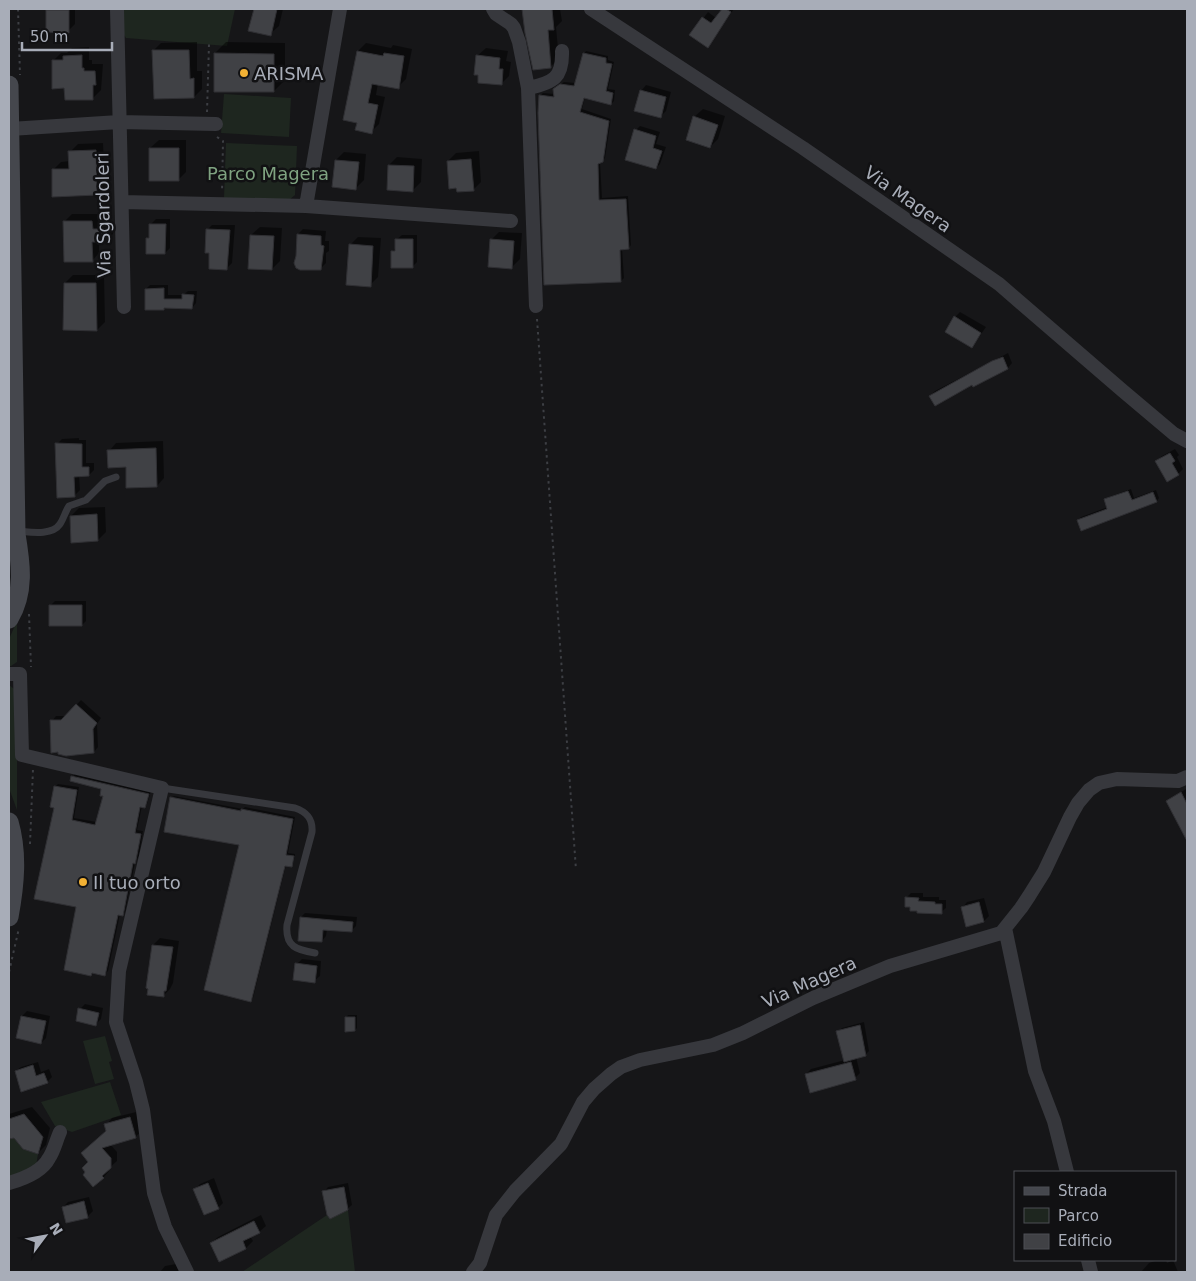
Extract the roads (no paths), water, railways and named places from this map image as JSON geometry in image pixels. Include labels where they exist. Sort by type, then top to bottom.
[{"type":"street","name":"Via Sgardoleri","points":[[117,9],[124,307]]},
{"type":"street","points":[[306,206],[340,9]]},
{"type":"street","points":[[493,9],[496,14],[514,28],[519,42],[528,88],[536,306]]},
{"type":"street","name":"Via Magera","points":[[591,9],[803,148],[999,284],[1174,434],[1187,441]]},
{"type":"street","points":[[528,88],[544,84],[556,76],[562,64],[562,51]]},
{"type":"street","points":[[9,619],[14,610],[22,568],[14,538],[10,129],[14,82]]},
{"type":"street","points":[[10,129],[119,122],[216,124]]},
{"type":"street","points":[[122,202],[306,206],[511,221]]},
{"type":"street","points":[[9,674],[20,674],[22,755],[162,788],[119,971],[116,1022],[136,1082],[143,1110],[154,1193],[165,1227],[187,1272]]},
{"type":"street","name":"Via Magera","points":[[473,1272],[480,1263],[496,1216],[515,1191],[562,1144],[583,1102],[610,1074],[621,1067],[640,1060],[698,1049],[725,1041],[813,998],[890,966],[1001,933],[1021,908],[1044,872],[1070,817],[1089,790],[1099,783],[1117,779],[1178,781],[1187,777]]},
{"type":"street","points":[[9,822],[15,854],[9,917]]},
{"type":"street","points":[[1005,928],[1035,1071],[1054,1121],[1067,1171]]},
{"type":"street","points":[[9,1182],[31,1174],[44,1164],[49,1159],[60,1132]]},
{"type":"lane","points":[[14,538],[56,528],[60,525],[69,506],[86,500],[102,483],[109,478],[116,477]]},
{"type":"lane","points":[[162,788],[295,808],[307,814],[312,825],[312,832],[286,933],[292,945],[298,950],[315,953]]},
{"type":"place","name":"ARISMA","points":[[244,73]]},
{"type":"place","name":"Il tuo orto","points":[[83,882]]},
{"type":"park label","name":"Parco Magera","points":[[268,173]]}]
